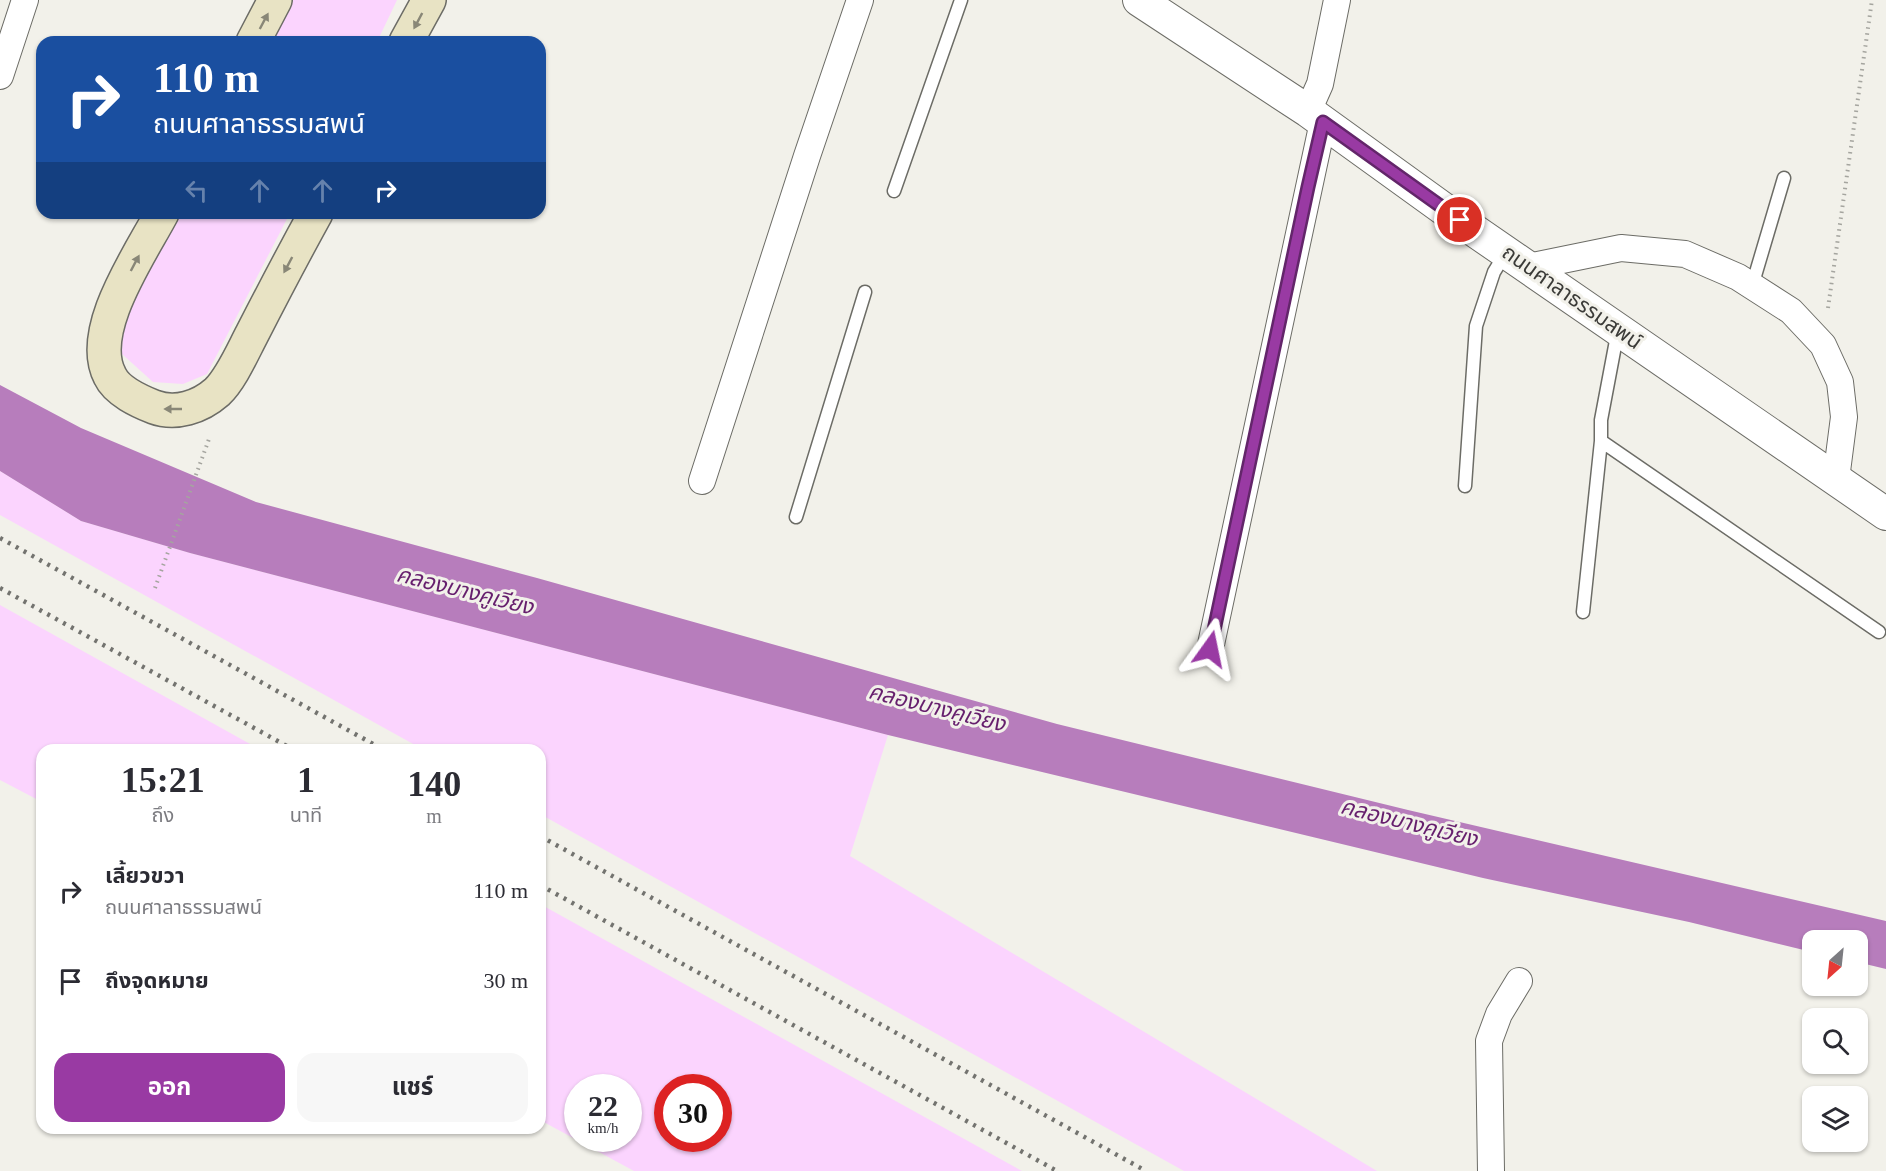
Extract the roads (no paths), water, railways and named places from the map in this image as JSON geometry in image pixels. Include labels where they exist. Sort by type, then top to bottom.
[{"type":"main road","points":[[256,36],[275,0]]},
{"type":"main road","points":[[409,36],[429,0]]},
{"type":"main road","points":[[159,219],[120,292],[110,317],[104,341],[104,362],[111,378],[127,393],[156,407],[175,411],[199,405],[218,391],[235,366],[313,219]]},
{"type":"street","points":[[0,76],[25,0]]},
{"type":"street","points":[[702,482],[860,0]]},
{"type":"street","name":"ถนนศาลาธรรมสพน์","points":[[1139,0],[1316,116],[1517,259],[1886,514]]},
{"type":"street","points":[[1210,649],[1308,187],[1320,84],[1337,0]]},
{"type":"street","points":[[1517,259],[1621,248],[1685,254],[1738,277],[1791,311],[1823,345],[1840,382],[1844,417],[1836,479]]},
{"type":"street","points":[[1491,1171],[1489,1041],[1499,1014],[1519,981]]},
{"type":"lane","points":[[894,191],[961,0]]},
{"type":"lane","points":[[1752,286],[1784,178]]},
{"type":"lane","points":[[1464,486],[1476,326],[1494,272],[1517,259]]},
{"type":"lane","points":[[796,517],[865,292]]},
{"type":"lane","points":[[1583,612],[1601,441],[1601,420],[1618,329]]},
{"type":"lane","points":[[1601,441],[1879,632]]},
{"type":"water","name":"คลองบางคูเวียง","points":[[0,385],[81,428],[256,502],[537,578],[1057,724],[1408,810],[1886,921],[1886,969],[1868,965],[1868,930],[1802,930],[1802,950],[1689,922],[1483,878],[888,735],[190,553],[81,521],[0,471]]},
{"type":"railway","points":[[0,538],[373,744]]},
{"type":"railway","points":[[0,588],[283,744]]},
{"type":"railway","points":[[546,839],[1146,1171]]},
{"type":"railway","points":[[546,888],[1057,1171]]}]
